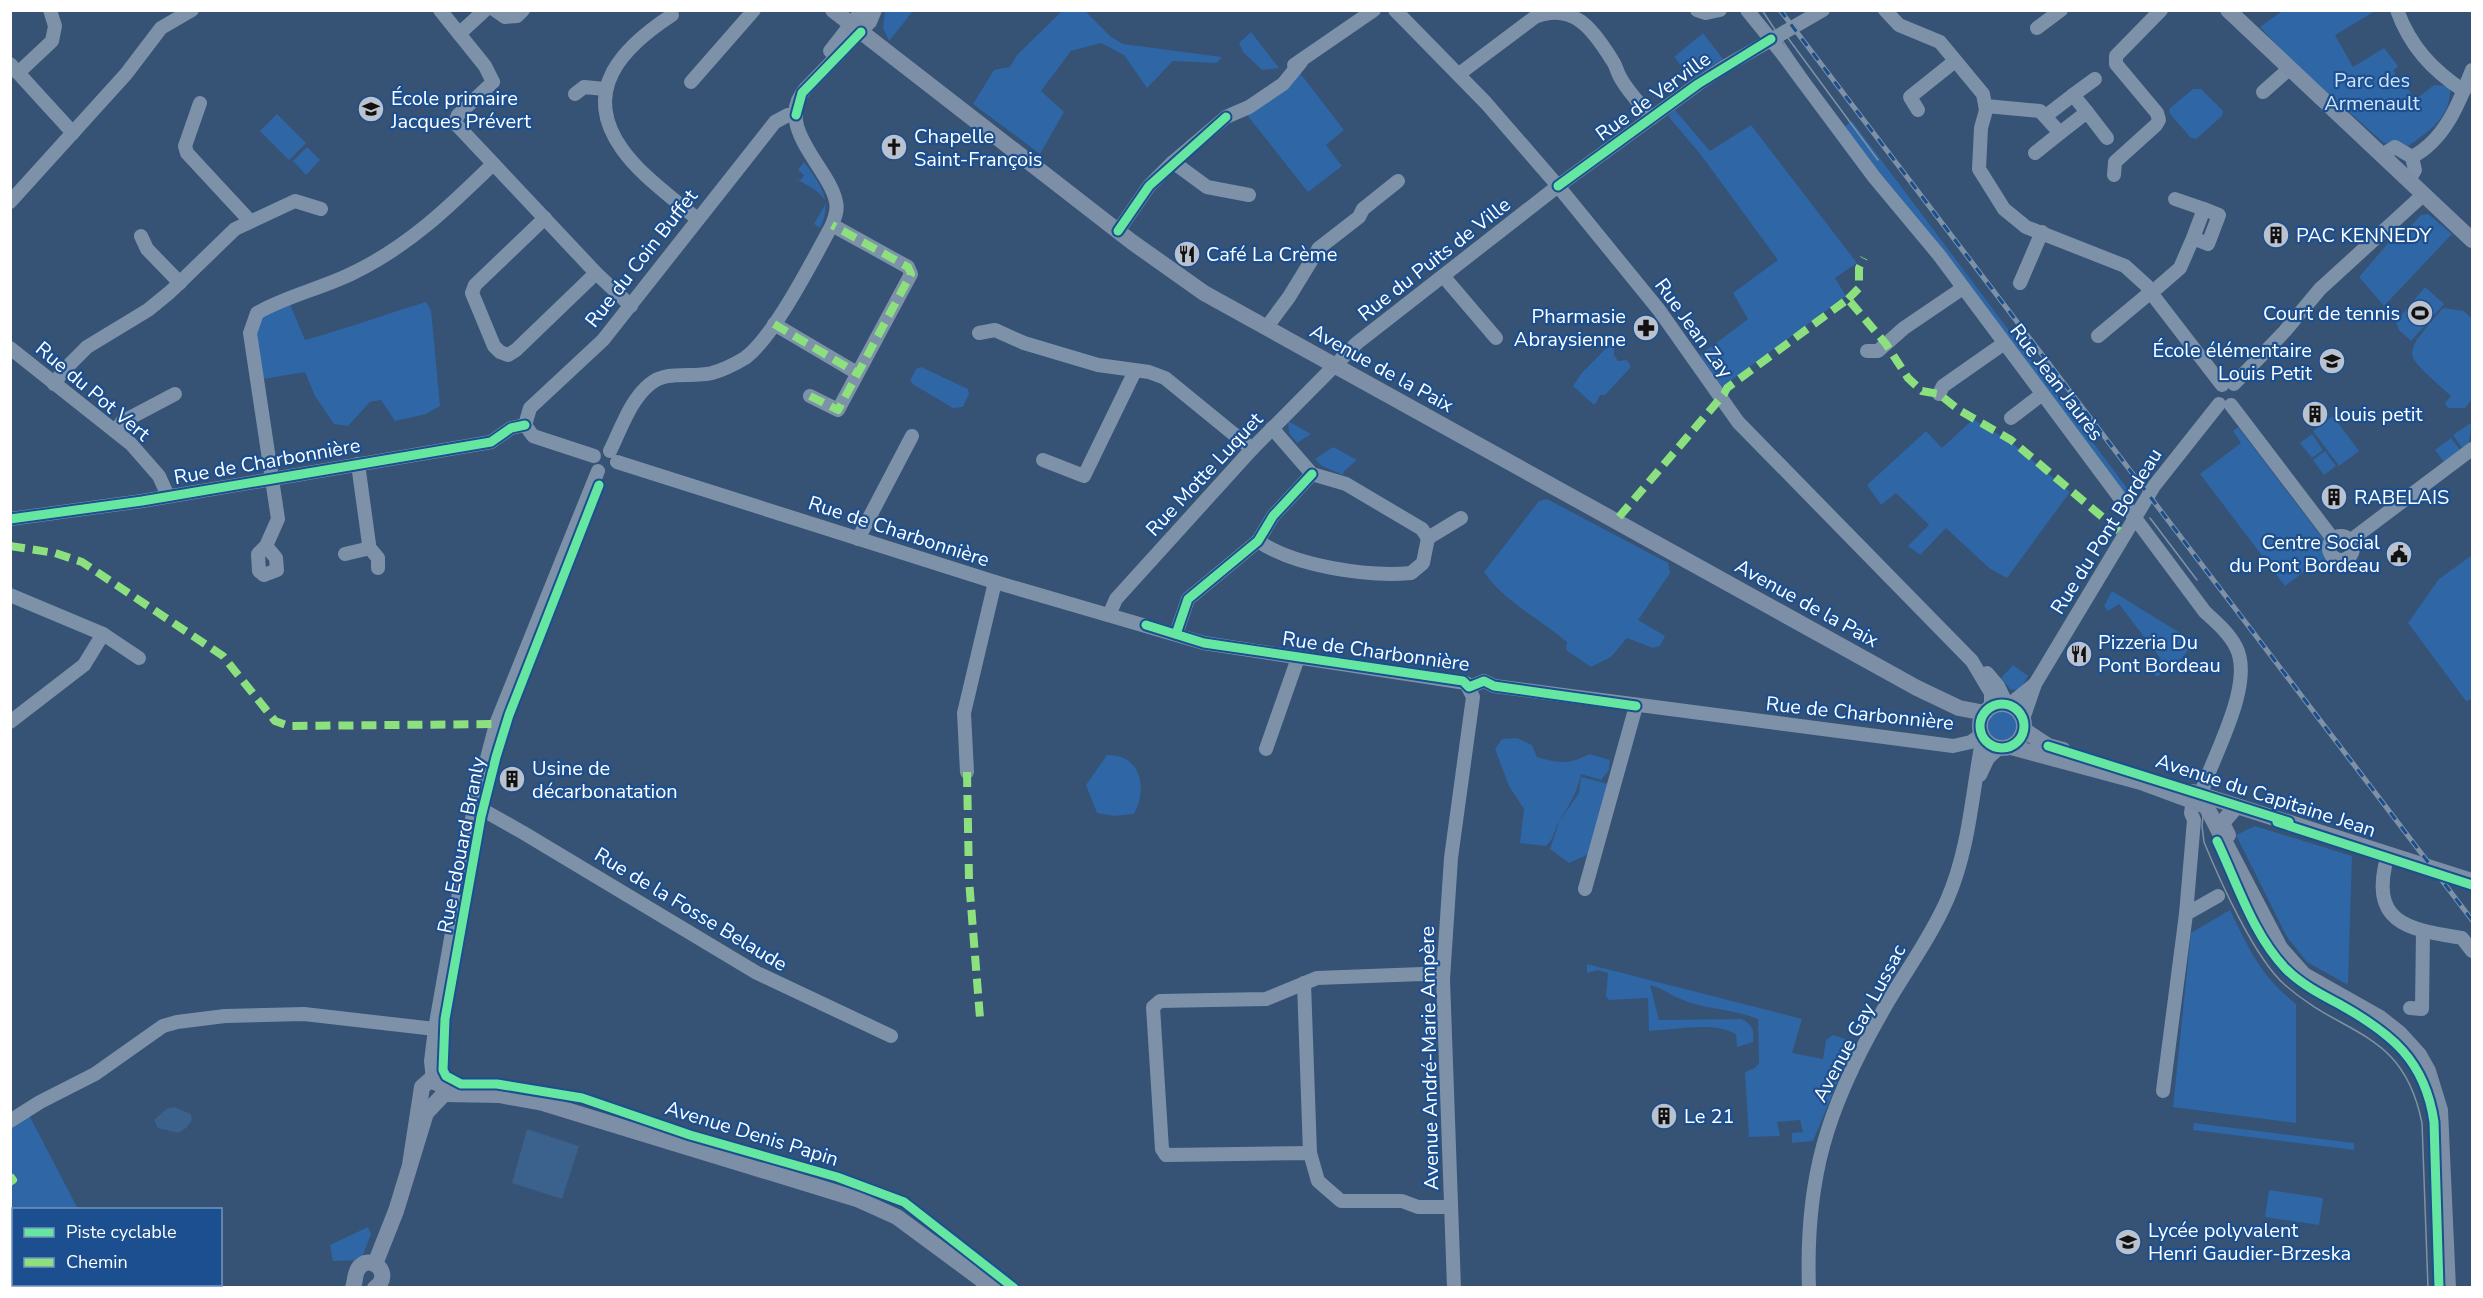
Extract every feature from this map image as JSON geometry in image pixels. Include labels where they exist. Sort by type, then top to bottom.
[{"type":"main road","name":"Avenue de la Paix","points":[[833,10],[1172,272],[1266,328],[1917,688],[1959,708],[1998,708]]},
{"type":"main road","points":[[2228,10],[2472,240]]},
{"type":"main road","name":"Avenue de la Paix","points":[[1917,688],[1982,734]]},
{"type":"main road","points":[[1998,708],[2020,713],[2024,725],[2022,737],[2005,747],[1987,742],[1982,734],[1981,722],[1998,708]]},
{"type":"main road","name":"Avenue du Capitaine Jean","points":[[2024,725],[2048,746],[2202,801],[2388,855],[2472,883]]},
{"type":"main road","name":"Avenue du Capitaine Jean","points":[[2005,747],[2074,762],[2388,855]]},
{"type":"main road","points":[[2202,801],[2222,823],[2275,928],[2298,962],[2400,1027],[2432,1070],[2446,1113],[2453,1287]]},
{"type":"main road","points":[[2202,801],[2272,933],[2292,963],[2304,975],[2390,1025],[2419,1055],[2428,1071],[2437,1094],[2442,1127],[2448,1287]]},
{"type":"main road","points":[[2222,823],[2234,809]]},
{"type":"main road","points":[[375,1264],[396,1211],[426,1113],[440,1099],[442,1084],[433,1080],[424,1084],[421,1093],[410,1165]]},
{"type":"main road","points":[[421,1093],[428,1103],[440,1099]]},
{"type":"main road","name":"Avenue Denis Papin","points":[[440,1099],[499,1095],[545,1104],[857,1199],[897,1217],[993,1287]]},
{"type":"main road","points":[[368,1262],[375,1264],[383,1273],[369,1285],[361,1266],[368,1262]]},
{"type":"street","points":[[50,10],[55,26],[52,41],[14,68],[74,133]]},
{"type":"street","points":[[10,202],[126,74],[161,28],[192,10]]},
{"type":"street","points":[[440,10],[485,66],[493,82],[458,115],[455,123],[596,273],[631,306]]},
{"type":"street","points":[[459,34],[485,10]]},
{"type":"street","points":[[495,10],[505,17],[516,16],[523,10]]},
{"type":"street","points":[[691,82],[754,10]]},
{"type":"street","points":[[856,28],[862,10]]},
{"type":"street","points":[[856,28],[870,22],[875,10]]},
{"type":"street","points":[[1118,231],[1149,186],[1240,104],[1374,10]]},
{"type":"street","name":"Rue Jean Zay","points":[[1395,10],[1459,74],[1558,186],[1659,310],[1738,422],[1972,661],[1998,708]]},
{"type":"street","points":[[1697,10],[1706,13],[1720,10]]},
{"type":"street","name":"Rue Jean Jaurès","points":[[1747,10],[1842,135],[1924,235],[2041,395],[2106,477],[2134,519],[2205,612],[2228,634],[2240,655],[2242,676],[2202,801]]},
{"type":"street","name":"Rue de Verville","points":[[1558,186],[1724,67],[1822,10]]},
{"type":"street","points":[[1885,10],[1899,25],[1940,42],[1983,94],[1986,106],[1978,160],[1981,174],[2011,217],[2125,266],[2151,292],[2236,392],[2225,405],[2333,539]]},
{"type":"street","points":[[2037,28],[2061,10]]},
{"type":"street","points":[[2114,175],[2115,162],[2159,120],[2157,113],[2116,64],[2116,56],[2161,10]]},
{"type":"street","points":[[2397,10],[2411,41],[2430,65],[2464,91]]},
{"type":"street","points":[[1459,74],[1535,17],[1548,12],[1564,12],[1579,18],[1613,61],[1619,77],[1652,118]]},
{"type":"street","points":[[672,15],[645,32],[620,58],[605,89],[605,112],[621,149],[697,219]]},
{"type":"street","name":"Rue du Coin Buffet","points":[[525,425],[526,414],[534,404],[603,340],[775,122],[792,115],[802,93],[856,28]]},
{"type":"street","points":[[1918,110],[1911,97],[1955,60]]},
{"type":"street","points":[[2262,92],[2290,68]]},
{"type":"street","points":[[2412,157],[2425,148],[2447,125],[2472,70]]},
{"type":"street","points":[[2047,116],[2095,79]]},
{"type":"street","points":[[575,94],[584,87],[605,89]]},
{"type":"street","points":[[2073,95],[2107,138]]},
{"type":"street","points":[[200,104],[185,146],[187,153],[250,221]]},
{"type":"street","points":[[1986,106],[2040,111],[2047,116],[2060,133]]},
{"type":"street","points":[[2035,153],[2087,112]]},
{"type":"street","points":[[594,456],[594,464],[598,471],[609,473],[615,469],[614,456],[636,399],[652,382],[673,375],[711,373],[734,365],[758,346],[774,324],[832,225],[836,213],[834,195],[809,154],[792,115]]},
{"type":"street","points":[[2382,155],[2395,147],[2412,157],[2415,170],[2409,180]]},
{"type":"street","points":[[1173,162],[1207,187],[1249,195]]},
{"type":"street","points":[[266,546],[278,519],[250,333],[257,313],[353,273],[387,255],[447,210],[493,164]]},
{"type":"street","points":[[1266,328],[1321,245],[1359,217],[1363,209],[1398,181]]},
{"type":"street","name":"Rue du Puits de Ville","points":[[1334,364],[1357,343],[1558,186]]},
{"type":"street","points":[[2228,384],[2285,331],[2320,289],[2424,194]]},
{"type":"street","points":[[2098,336],[2180,268],[2193,238],[2208,244],[2219,215],[2175,199]]},
{"type":"street","points":[[54,384],[64,370],[87,347],[136,318],[180,283],[235,229],[295,201],[321,209]]},
{"type":"street","points":[[545,218],[475,285],[471,294],[494,346],[500,352],[508,355],[516,350],[596,273]]},
{"type":"street","points":[[810,396],[838,410],[911,271],[832,225]]},
{"type":"street","points":[[2020,283],[2042,232]]},
{"type":"street","points":[[141,236],[147,249],[180,283]]},
{"type":"street","points":[[1444,277],[1496,338]]},
{"type":"street","points":[[1868,351],[1878,351],[1904,328],[1963,288]]},
{"type":"street","points":[[774,324],[857,373]]},
{"type":"street","points":[[979,333],[995,330],[1024,343],[1098,365],[1149,372],[1165,378],[1252,449]]},
{"type":"street","points":[[1939,394],[1943,386],[2003,344]]},
{"type":"street","name":"Rue du Pot Vert","points":[[10,348],[131,444],[159,476],[168,496]]},
{"type":"street","name":"Rue Motte Luquet","points":[[1109,615],[1116,599],[1252,449],[1334,364]]},
{"type":"street","points":[[1043,460],[1084,476],[1135,371]]},
{"type":"street","points":[[115,431],[122,422],[175,394]]},
{"type":"street","points":[[2012,418],[2041,395]]},
{"type":"street","name":"Rue du Pont Bordeau","points":[[2024,725],[2035,684],[2162,474],[2225,405]]},
{"type":"street","points":[[525,425],[533,436],[594,456]]},
{"type":"street","name":"Rue de Charbonnière","points":[[10,519],[168,496],[491,441],[511,428],[525,425]]},
{"type":"street","points":[[1258,541],[1272,550],[1305,561],[1359,572],[1411,573],[1423,563],[1428,538],[1422,529],[1346,484],[1312,474],[1272,428]]},
{"type":"street","points":[[858,539],[912,435]]},
{"type":"street","points":[[2351,540],[2472,449]]},
{"type":"street","points":[[594,456],[603,450],[614,456]]},
{"type":"street","name":"Rue de Charbonnière","points":[[614,456],[858,539],[1204,643],[1463,681],[1470,687],[1484,681],[1494,686],[1636,706],[1953,746],[1971,742],[1982,734]]},
{"type":"street","points":[[358,464],[368,546],[378,558],[378,568]]},
{"type":"street","name":"Rue Edouard Branly","points":[[433,1080],[431,1061],[435,1029],[474,808],[496,724],[598,471]]},
{"type":"street","points":[[1176,634],[1188,599],[1258,541],[1273,516],[1312,474]]},
{"type":"street","points":[[1428,538],[1461,518]]},
{"type":"street","points":[[2344,536],[2351,540],[2354,548],[2352,555],[2342,561],[2335,559],[2330,553],[2329,545],[2333,539],[2344,536]]},
{"type":"street","points":[[345,554],[368,546]]},
{"type":"street","points":[[967,772],[964,713],[995,582]]},
{"type":"street","points":[[10,596],[103,634],[139,658]]},
{"type":"street","points":[[10,722],[84,665],[103,634]]},
{"type":"street","points":[[1266,749],[1298,658]]},
{"type":"street","name":"Rue du Pont Bordeau","points":[[1998,708],[2035,684]]},
{"type":"street","name":"Avenue André-Marie Ampère","points":[[1454,1287],[1443,979],[1451,858],[1473,697],[1470,687]]},
{"type":"street","points":[[1585,889],[1585,872],[1636,706]]},
{"type":"street","name":"Avenue Gay Lussac","points":[[1809,1287],[1810,1214],[1819,1158],[1831,1116],[1875,1024],[1947,902],[1966,839],[1977,785],[1982,734]]},
{"type":"street","name":"Avenue Gay Lussac","points":[[1977,785],[1988,758],[2005,747]]},
{"type":"street","points":[[2163,1091],[2186,915],[2194,820],[2191,813],[2202,801]]},
{"type":"street","name":"Rue de la Fosse Belaude","points":[[474,808],[483,810],[522,832],[757,973],[891,1036]]},
{"type":"street","points":[[2388,855],[2383,880],[2384,902],[2393,917],[2413,930],[2462,938],[2472,951]]},
{"type":"street","points":[[2186,915],[2218,896]]},
{"type":"street","points":[[2410,1008],[2422,1009],[2423,931]]},
{"type":"street","points":[[1310,1153],[1166,1155],[1162,1149],[1154,1007],[1160,1001],[1266,999],[1317,978],[1422,974],[1443,979]]},
{"type":"street","points":[[1304,983],[1310,1153],[1318,1181],[1341,1201],[1402,1201],[1419,1207],[1450,1207]]},
{"type":"street","points":[[10,1121],[40,1102],[94,1074],[164,1026],[177,1022],[225,1016],[304,1014],[435,1029]]},
{"type":"green space","points":[[885,11],[913,11],[889,41],[883,28]]},
{"type":"green space","points":[[1062,11],[1085,11],[1110,36],[1123,44],[1222,57],[1217,63],[1173,61],[1147,88],[1124,55],[1101,43],[1071,51],[1041,91],[1064,112],[1040,154],[973,104],[994,70],[1010,67],[1017,55]]},
{"type":"green space","name":"Parc des Armenault","points":[[2282,11],[2375,11],[2335,35],[2353,67],[2384,48],[2398,66],[2393,71],[2416,99],[2434,85],[2450,86],[2450,97],[2444,114],[2432,128],[2408,146],[2384,143],[2297,66],[2260,27]]},
{"type":"green space","points":[[1251,32],[1279,68],[1262,70],[1243,52],[1239,43]]},
{"type":"green space","points":[[1703,33],[1723,59],[1692,79],[1674,57]]},
{"type":"green space","points":[[1300,73],[1344,130],[1326,145],[1342,166],[1308,192],[1247,115]]},
{"type":"green space","points":[[2193,89],[2201,89],[2223,111],[2222,116],[2196,139],[2191,138],[2170,114],[2169,109]]},
{"type":"green space","points":[[1675,110],[1710,151],[1751,125],[1857,263],[1835,278],[1846,296],[1722,387],[1700,355],[1748,319],[1733,293],[1778,260],[1701,155],[1668,116]]},
{"type":"green space","points":[[277,114],[306,143],[289,160],[260,131]]},
{"type":"green space","points":[[1852,121],[2130,492],[2122,498],[1842,128]]},
{"type":"green space","points":[[307,147],[320,160],[306,175],[293,161]]},
{"type":"green space","points":[[804,162],[820,185],[825,202],[821,195],[795,178],[801,180],[804,175],[798,170]]},
{"type":"green space","points":[[825,204],[826,209],[820,228],[814,224]]},
{"type":"green space","points":[[2428,214],[2452,234],[2384,306],[2359,277],[2390,241],[2397,241],[2421,215]]},
{"type":"green space","name":"Court de tennis","points":[[2425,287],[2444,304],[2411,341],[2399,330],[2396,322]]},
{"type":"green space","points":[[289,302],[305,340],[426,302],[431,310],[440,406],[426,414],[395,421],[381,400],[370,402],[348,426],[334,424],[315,396],[305,372],[263,379],[255,334],[263,313]]},
{"type":"green space","points":[[2443,308],[2464,311],[2472,319],[2472,399],[2465,408],[2448,408],[2445,403],[2451,396],[2423,370],[2412,354],[2419,337]]},
{"type":"green space","points":[[1610,344],[1614,346],[1614,355],[1618,361],[1627,360],[1631,367],[1605,395],[1600,395],[1593,404],[1573,386],[1581,374]]},
{"type":"green space","points":[[921,367],[968,389],[969,394],[963,407],[953,408],[914,385],[910,381],[916,369]]},
{"type":"green space","points":[[2333,416],[2359,451],[2339,466],[2313,431]]},
{"type":"green space","points":[[1973,419],[2011,442],[2070,492],[2007,578],[1989,568],[1946,528],[1920,555],[1908,546],[1929,525],[1896,493],[1881,505],[1867,485],[1926,431],[1942,448]]},
{"type":"green space","points":[[1288,421],[1311,434],[1297,443],[1289,433]]},
{"type":"green space","points":[[2472,422],[2469,443],[2462,448],[2453,435]]},
{"type":"green space","points":[[2238,427],[2324,540],[2324,552],[2332,565],[2326,571],[2318,561],[2285,586],[2200,474],[2241,443],[2233,431]]},
{"type":"green space","points":[[2312,434],[2323,450],[2312,458],[2300,443]]},
{"type":"green space","points":[[2451,438],[2460,450],[2444,462],[2435,450]]},
{"type":"green space","points":[[1333,447],[1357,460],[1344,471],[1343,475],[1322,466],[1315,459]]},
{"type":"green space","points":[[2325,451],[2336,466],[2324,475],[2313,460]]},
{"type":"green space","points":[[1547,499],[1668,563],[1670,573],[1638,620],[1665,636],[1660,646],[1653,648],[1627,638],[1611,657],[1591,667],[1566,650],[1567,642],[1501,592],[1484,572],[1539,501]]},
{"type":"green space","points":[[2472,555],[2472,699],[2466,701],[2408,623],[2439,579]]},
{"type":"green space","points":[[2112,591],[2193,641],[2184,656],[2157,677],[2148,668],[2161,659],[2119,604],[2108,611],[2104,606]]},
{"type":"green space","points":[[2013,665],[2028,676],[2020,689],[2011,690],[2001,678]]},
{"type":"green space","points":[[2003,711],[2013,716],[2018,726],[2013,736],[2003,741],[1993,736],[1988,726],[1993,716]]},
{"type":"green space","points":[[1517,738],[1532,745],[1537,757],[1544,759],[1557,762],[1569,761],[1589,754],[1610,760],[1609,770],[1601,780],[1581,774],[1572,799],[1546,846],[1520,843],[1524,809],[1509,786],[1495,749],[1502,739]]},
{"type":"green space","points":[[1107,755],[1128,760],[1138,775],[1141,784],[1140,794],[1134,814],[1114,816],[1097,813],[1086,785]]},
{"type":"green space","points":[[1581,777],[1609,784],[1589,854],[1569,863],[1550,849],[1559,822],[1579,793]]},
{"type":"green space","points":[[2255,826],[2352,856],[2348,985],[2307,962],[2287,937],[2236,835]]},
{"type":"green space","points":[[2230,910],[2257,961],[2273,983],[2296,1004],[2296,1123],[2173,1107],[2191,933]]},
{"type":"green space","points":[[1587,964],[1802,1019],[1792,1053],[1823,1059],[1826,1040],[1833,1035],[1851,1041],[1853,1045],[1813,1141],[1792,1143],[1792,1133],[1803,1132],[1800,1120],[1777,1122],[1780,1136],[1749,1137],[1745,1072],[1755,1068],[1759,1063],[1758,1019],[1689,1002],[1650,985],[1659,1020],[1742,1019],[1752,1028],[1753,1042],[1737,1047],[1736,1034],[1716,1028],[1694,1027],[1649,1031],[1648,998],[1609,1000],[1606,996],[1608,973],[1598,970],[1587,973]]},
{"type":"green space","points":[[29,1115],[77,1208],[12,1208],[12,1286],[118,1287],[11,1287],[11,1128]]},
{"type":"green space","points":[[2194,1123],[2354,1143],[2354,1150],[2193,1130]]},
{"type":"green space","points":[[2269,1190],[2323,1198],[2319,1225],[2265,1217]]},
{"type":"green space","points":[[368,1227],[371,1234],[361,1260],[333,1261],[330,1245]]},
{"type":"shaded area","points":[[174,1107],[191,1114],[192,1120],[186,1128],[178,1133],[158,1128],[154,1120],[166,1109]]},
{"type":"shaded area","points":[[527,1129],[579,1146],[562,1199],[512,1183]]},
{"type":"tram line","points":[[1762,10],[1853,141],[1913,215],[2206,606],[2229,630],[2240,647],[2246,666],[2246,678],[2204,805],[2202,826],[2204,842],[2250,939],[2274,973],[2307,1002],[2369,1039],[2386,1052],[2401,1069],[2413,1092],[2422,1123],[2428,1288]]},
{"type":"tram line","points":[[1785,34],[1878,160]]},
{"type":"tram line","points":[[2150,518],[2197,580]]},
{"type":"railway","points":[[1780,10],[2472,920]]},
{"type":"marked path","points":[[810,396],[838,410],[911,274],[908,267],[832,225]]},
{"type":"marked path","points":[[1848,299],[1859,288],[1859,268],[1864,258]]},
{"type":"marked path","points":[[1619,517],[1727,388],[1848,299],[1886,344],[1908,378],[1922,391],[1939,394],[1959,410],[2011,440],[2119,531]]},
{"type":"marked path","points":[[774,324],[857,373]]},
{"type":"marked path","points":[[10,546],[55,553],[82,562],[223,656],[275,721],[289,726],[496,724]]},
{"type":"marked path","points":[[967,772],[969,880],[980,1018]]},
{"type":"marked path","points":[[10,1176],[13,1180],[10,1182]]},
{"type":"cycle path","points":[[796,115],[802,93],[861,32]]},
{"type":"cycle path","points":[[1558,186],[1698,84],[1771,39]]},
{"type":"cycle path","points":[[1118,231],[1149,186],[1226,117]]},
{"type":"cycle path","points":[[10,519],[142,501],[491,442],[511,428],[525,425]]},
{"type":"cycle path","points":[[1176,634],[1188,599],[1258,541],[1273,516],[1312,474]]},
{"type":"cycle path","points":[[599,485],[509,715],[496,757],[481,817],[445,1019],[443,1070],[446,1076],[461,1084],[497,1084],[582,1098],[690,1135],[837,1177],[904,1202],[1014,1288]]},
{"type":"cycle path","points":[[1146,625],[1204,643],[1463,681],[1469,687],[1484,681],[1494,686],[1636,706]]},
{"type":"cycle path","points":[[2002,704],[2017,711],[2024,726],[2017,741],[2002,748],[1987,741],[1980,726],[1987,711],[2002,704]]},
{"type":"cycle path","points":[[2048,746],[2289,822]]},
{"type":"cycle path","points":[[2277,822],[2472,885]]},
{"type":"cycle path","points":[[2217,841],[2255,925],[2264,941],[2286,969],[2304,984],[2358,1015],[2390,1038],[2414,1065],[2423,1081],[2434,1122],[2439,1288]]},
{"type":"place","name":"École primaire Jacques Prévert","points":[[371,109]]},
{"type":"place","name":"Chapelle Saint-François","points":[[894,147]]},
{"type":"place","name":"PAC KENNEDY","points":[[2276,235]]},
{"type":"place","name":"Café La Crème","points":[[1187,254]]},
{"type":"place","name":"Court de tennis","points":[[2420,313]]},
{"type":"place","name":"Pharmasie Abraysienne","points":[[1646,328]]},
{"type":"place","name":"École élémentaire Louis Petit","points":[[2332,361]]},
{"type":"place","name":"louis petit","points":[[2315,414]]},
{"type":"place","name":"RABELAIS","points":[[2334,497]]},
{"type":"place","name":"Centre Social du Pont Bordeau","points":[[2399,554]]},
{"type":"place","name":"Pizzeria Du Pont Bordeau","points":[[2079,654]]},
{"type":"place","name":"Usine de décarbonatation","points":[[512,779]]},
{"type":"place","name":"Le 21","points":[[1664,1116]]},
{"type":"place","name":"Lycée polyvalent Henri Gaudier-Brzeska","points":[[2128,1242]]}]
